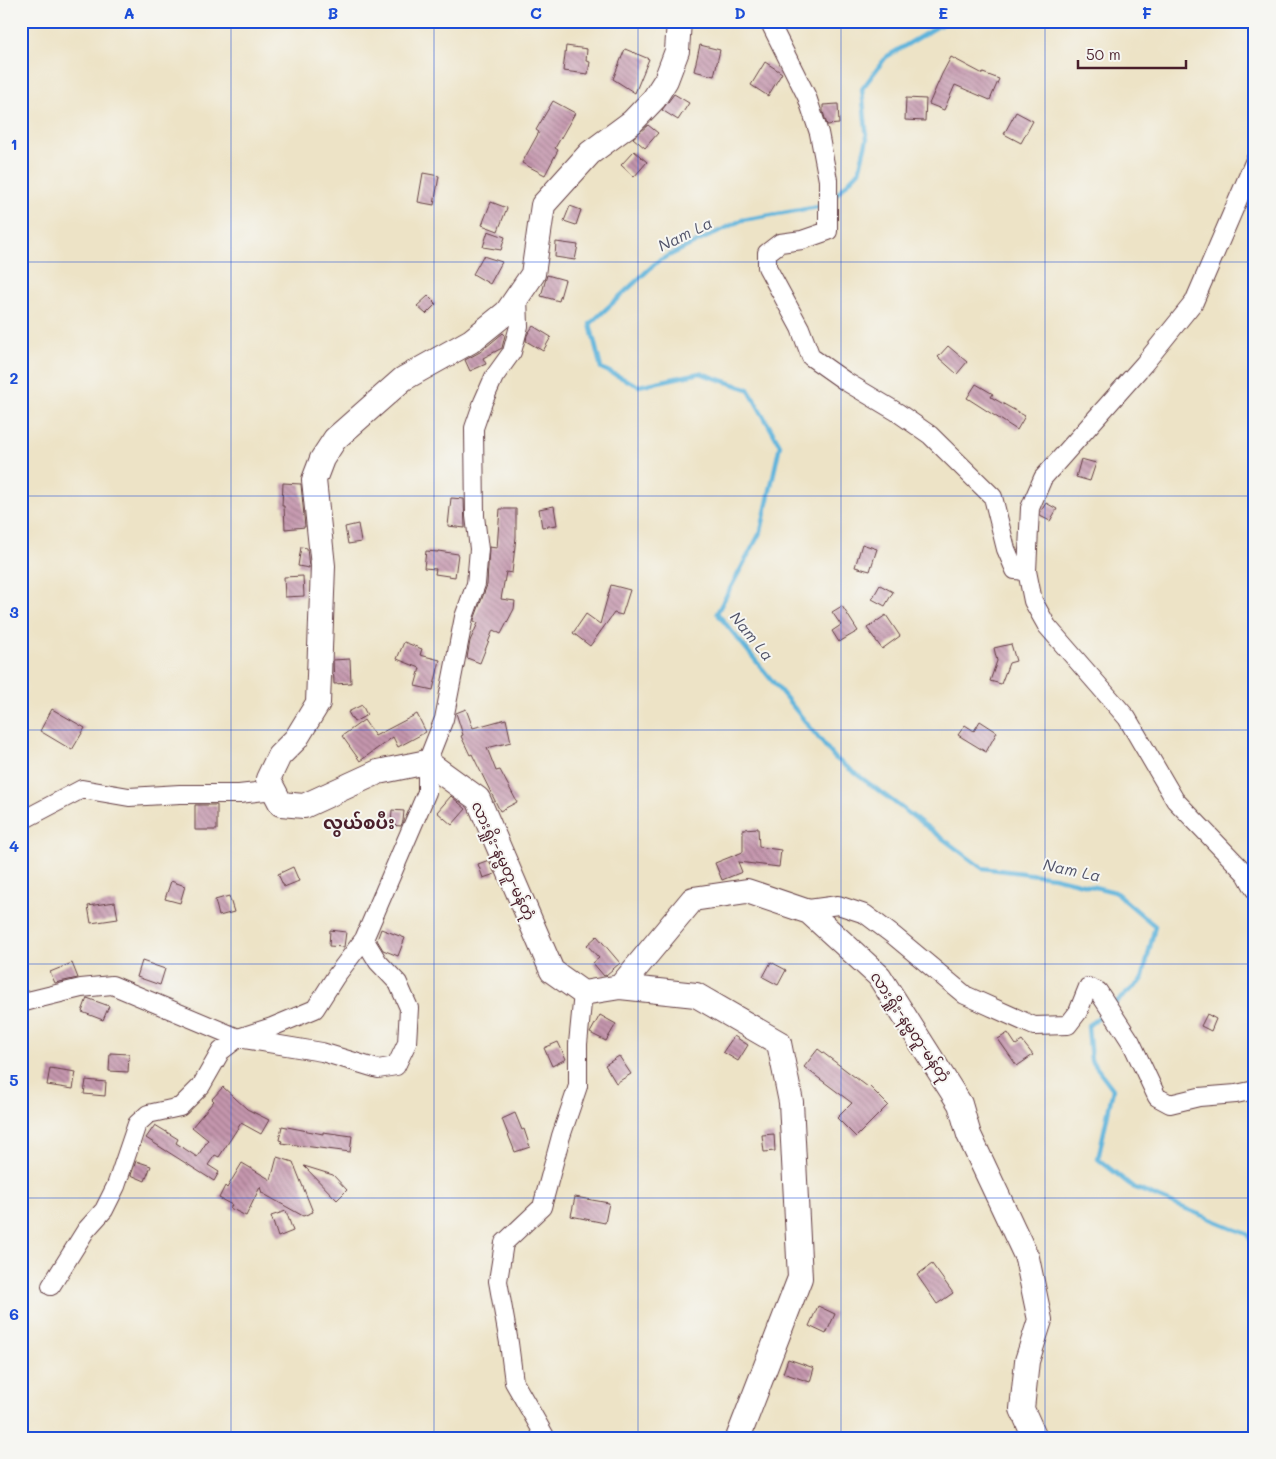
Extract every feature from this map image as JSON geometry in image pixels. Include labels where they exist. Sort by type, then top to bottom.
[{"type":"main road","points":[[427,762],[378,772],[304,806],[281,804],[268,779],[279,756],[296,739],[318,703],[323,566],[314,480],[322,459],[335,439],[403,379],[471,341],[507,312],[533,274],[543,205],[590,153],[632,122],[654,99],[666,80],[677,51],[679,21]]},
{"type":"main road","name":"လားရှိုး-နမ္မတူ-မန်တုံ","points":[[427,762],[478,799],[552,971],[583,993]]},
{"type":"main road","name":"လားရှိုး-နမ္မတူ-မန်တုံ","points":[[620,987],[693,899],[747,892],[809,912],[879,976],[960,1104],[969,1135],[1027,1258],[1040,1320],[1027,1361],[1022,1409],[1035,1438]]},
{"type":"main road","points":[[583,993],[620,987],[696,995],[779,1043],[791,1102],[800,1278],[738,1438]]},
{"type":"street","points":[[769,21],[808,97],[819,133],[828,180],[828,231],[802,240],[780,243],[767,253],[767,267],[800,328],[811,357],[930,435],[966,469],[993,496],[1006,548],[1016,570],[1027,571]]},
{"type":"street","points":[[1255,160],[1194,302],[1144,364],[1043,478],[1030,508],[1027,571],[1033,601],[1047,626],[1127,718],[1174,800],[1246,874],[1255,890]]},
{"type":"street","points":[[51,1286],[86,1230],[104,1210],[116,1186],[137,1124],[148,1114],[180,1107],[201,1086],[221,1051],[238,1038],[272,1027],[315,1009],[336,976],[364,939],[427,792],[427,762],[444,719],[464,617],[476,584],[479,549],[475,516],[474,428],[494,377],[512,352],[519,326],[518,296]]},
{"type":"street","points":[[21,822],[82,789],[129,797],[180,794],[239,794],[274,790]]},
{"type":"street","points":[[801,910],[838,904],[865,914],[893,934],[965,995],[1034,1026],[1068,1025],[1078,1012],[1088,987],[1098,991],[1130,1042],[1157,1097],[1170,1104],[1200,1097],[1236,1094],[1255,1090]]},
{"type":"street","points":[[21,1003],[81,988],[112,985],[238,1038],[322,1052],[378,1069],[396,1066],[407,1043],[409,1008],[398,983],[378,962],[364,939]]},
{"type":"street","points":[[546,1438],[514,1382],[498,1281],[504,1243],[542,1207],[561,1136],[578,1086],[578,1044],[583,993]]},
{"type":"building","points":[[700,45],[720,50],[714,76],[694,71]]},
{"type":"building","points":[[566,46],[587,49],[586,61],[590,62],[588,74],[563,71]]},
{"type":"building","points":[[625,49],[649,59],[635,93],[613,79]]},
{"type":"building","points":[[951,57],[983,74],[999,79],[990,100],[955,85],[944,110],[929,104]]},
{"type":"building","points":[[765,62],[782,73],[768,96],[751,85]]},
{"type":"building","points":[[674,94],[689,103],[678,120],[662,110]]},
{"type":"building","points":[[906,98],[926,99],[925,121],[905,120]]},
{"type":"building","points":[[553,101],[575,113],[555,148],[558,150],[545,175],[522,163],[539,132],[536,130]]},
{"type":"building","points":[[838,104],[839,124],[827,125],[823,105]]},
{"type":"building","points":[[1016,112],[1033,121],[1021,143],[1004,134]]},
{"type":"building","points":[[648,125],[658,133],[645,148],[633,138]]},
{"type":"building","points":[[634,151],[647,162],[634,177],[621,165]]},
{"type":"building","points":[[423,173],[439,176],[434,205],[418,202]]},
{"type":"building","points":[[491,202],[507,208],[498,231],[482,225]]},
{"type":"building","points":[[570,206],[581,210],[576,225],[564,221]]},
{"type":"building","points":[[488,231],[505,237],[501,250],[483,247]]},
{"type":"building","points":[[556,242],[578,245],[575,260],[555,257]]},
{"type":"building","points":[[483,256],[502,262],[490,284],[473,274]]},
{"type":"building","points":[[547,275],[565,280],[559,301],[541,296]]},
{"type":"building","points":[[428,296],[436,304],[426,314],[417,306]]},
{"type":"building","points":[[533,326],[551,337],[543,351],[526,341],[527,335]]},
{"type":"building","points":[[503,333],[505,335],[502,348],[483,358],[486,364],[470,371],[465,360],[480,352]]},
{"type":"building","points":[[948,346],[967,362],[957,374],[938,357]]},
{"type":"building","points":[[976,384],[993,394],[991,397],[1025,416],[1017,430],[967,398]]},
{"type":"building","points":[[1081,459],[1096,463],[1090,481],[1076,477]]},
{"type":"building","points":[[283,483],[301,484],[305,527],[285,529],[284,506],[282,506]]},
{"type":"building","points":[[451,498],[464,499],[465,528],[448,526]]},
{"type":"building","points":[[1046,503],[1057,509],[1050,521],[1040,516]]},
{"type":"building","points":[[554,506],[557,525],[542,527],[539,509]]},
{"type":"building","points":[[500,509],[516,509],[516,537],[512,573],[506,572],[501,599],[515,601],[514,609],[501,634],[493,630],[480,663],[467,658],[470,641],[478,623],[474,620],[487,585],[489,547],[497,548]]},
{"type":"building","points":[[358,524],[361,542],[348,544],[345,527]]},
{"type":"building","points":[[862,544],[877,549],[870,571],[855,567]]},
{"type":"building","points":[[301,547],[307,548],[309,568],[298,566]]},
{"type":"building","points":[[426,551],[458,554],[455,577],[435,574],[436,569],[424,568]]},
{"type":"building","points":[[303,576],[304,596],[285,597],[284,577]]},
{"type":"building","points":[[611,585],[630,590],[622,615],[614,613],[590,646],[573,633],[586,614],[600,624]]},
{"type":"building","points":[[880,585],[893,592],[885,606],[872,599]]},
{"type":"building","points":[[842,606],[858,631],[839,642],[832,631],[841,625],[832,612]]},
{"type":"building","points":[[886,615],[900,636],[882,649],[867,628]]},
{"type":"building","points":[[404,642],[422,649],[420,655],[440,660],[433,690],[415,686],[420,668],[397,659]]},
{"type":"building","points":[[1011,644],[1016,661],[1009,663],[1001,684],[990,681],[997,661],[994,648]]},
{"type":"building","points":[[350,659],[351,683],[334,684],[333,660]]},
{"type":"building","points":[[362,705],[367,715],[354,722],[348,712]]},
{"type":"building","points":[[52,709],[85,728],[72,750],[40,731]]},
{"type":"building","points":[[466,709],[473,728],[506,719],[511,742],[487,748],[496,771],[500,770],[517,802],[500,811],[461,736],[463,735],[456,713]]},
{"type":"building","points":[[417,714],[426,732],[398,747],[393,737],[360,761],[342,736],[364,720],[375,736]]},
{"type":"building","points":[[980,721],[997,732],[986,752],[958,735],[965,725],[974,731]]},
{"type":"building","points":[[451,796],[466,809],[452,825],[437,812]]},
{"type":"building","points":[[195,805],[217,805],[217,830],[195,830]]},
{"type":"building","points":[[392,810],[404,811],[401,826],[391,825]]},
{"type":"building","points":[[758,828],[759,847],[781,850],[779,867],[738,862],[742,872],[722,880],[715,863],[743,852],[743,829]]},
{"type":"building","points":[[489,860],[495,874],[483,878],[478,864]]},
{"type":"building","points":[[293,867],[299,881],[284,887],[278,874]]},
{"type":"building","points":[[171,881],[185,886],[180,903],[165,899]]},
{"type":"building","points":[[229,896],[234,912],[219,916],[215,900]]},
{"type":"building","points":[[115,902],[118,919],[91,923],[88,906]]},
{"type":"building","points":[[381,929],[405,938],[398,956],[383,950],[377,940]]},
{"type":"building","points":[[330,930],[346,932],[344,947],[329,946]]},
{"type":"building","points":[[597,936],[620,963],[604,976],[593,963],[599,958],[587,945]]},
{"type":"building","points":[[142,961],[165,969],[160,985],[137,977]]},
{"type":"building","points":[[771,962],[786,970],[778,985],[763,977]]},
{"type":"building","points":[[72,963],[78,978],[55,983],[50,972]]},
{"type":"building","points":[[87,998],[109,1006],[103,1020],[82,1012]]},
{"type":"building","points":[[1207,1014],[1216,1019],[1211,1031],[1201,1026]]},
{"type":"building","points":[[600,1015],[616,1024],[606,1041],[590,1033]]},
{"type":"building","points":[[1008,1033],[1016,1045],[1022,1041],[1033,1055],[1017,1066],[998,1039]]},
{"type":"building","points":[[734,1036],[748,1045],[738,1061],[723,1052]]},
{"type":"building","points":[[558,1042],[566,1059],[552,1066],[544,1048]]},
{"type":"building","points":[[818,1049],[869,1086],[888,1105],[856,1137],[837,1118],[852,1103],[804,1067]]},
{"type":"building","points":[[110,1053],[129,1054],[128,1072],[109,1071]]},
{"type":"building","points":[[619,1056],[631,1074],[616,1083],[605,1065]]},
{"type":"building","points":[[50,1068],[76,1072],[73,1089],[47,1085]]},
{"type":"building","points":[[86,1080],[106,1082],[105,1096],[84,1094]]},
{"type":"building","points":[[223,1087],[247,1109],[269,1120],[261,1134],[241,1123],[219,1157],[215,1155],[208,1165],[219,1172],[214,1181],[146,1138],[155,1125],[178,1139],[176,1143],[197,1157],[208,1140],[192,1127]]},
{"type":"building","points":[[515,1113],[522,1130],[524,1129],[530,1147],[515,1152],[502,1119]]},
{"type":"building","points":[[282,1126],[323,1134],[323,1132],[352,1136],[350,1152],[281,1143],[282,1141],[279,1140]]},
{"type":"building","points":[[774,1134],[775,1151],[764,1152],[762,1135]]},
{"type":"building","points":[[277,1157],[293,1162],[313,1212],[303,1216],[262,1193],[260,1187],[246,1216],[230,1208],[232,1205],[219,1198],[225,1186],[227,1188],[242,1163],[271,1180]]},
{"type":"building","points":[[136,1161],[151,1166],[145,1181],[131,1175]]},
{"type":"building","points":[[304,1166],[333,1175],[347,1190],[337,1200]]},
{"type":"building","points":[[575,1197],[609,1203],[605,1223],[571,1216]]},
{"type":"building","points":[[286,1211],[293,1231],[278,1237],[271,1216]]},
{"type":"building","points":[[932,1264],[953,1293],[937,1304],[917,1275]]},
{"type":"building","points":[[818,1306],[835,1314],[826,1334],[809,1326]]},
{"type":"building","points":[[788,1359],[814,1368],[810,1382],[783,1373]]},
{"type":"waterway","name":"Nam La","points":[[833,198],[859,171],[867,139],[862,89],[886,57],[947,21]]},
{"type":"waterway","name":"Nam La","points":[[824,206],[742,220],[658,261],[590,324],[601,368],[639,386],[700,373],[748,389],[780,445],[761,531],[717,613],[835,758],[982,868],[1054,877],[1115,892],[1155,926],[1142,980],[1113,1005]]},
{"type":"waterway","name":"Nam La","points":[[1105,1012],[1088,1026],[1091,1060],[1113,1089],[1098,1159],[1133,1187],[1247,1234],[1255,1247]]},
{"type":"district","name":"လွယ်စပီး","points":[[359,823]]}]
